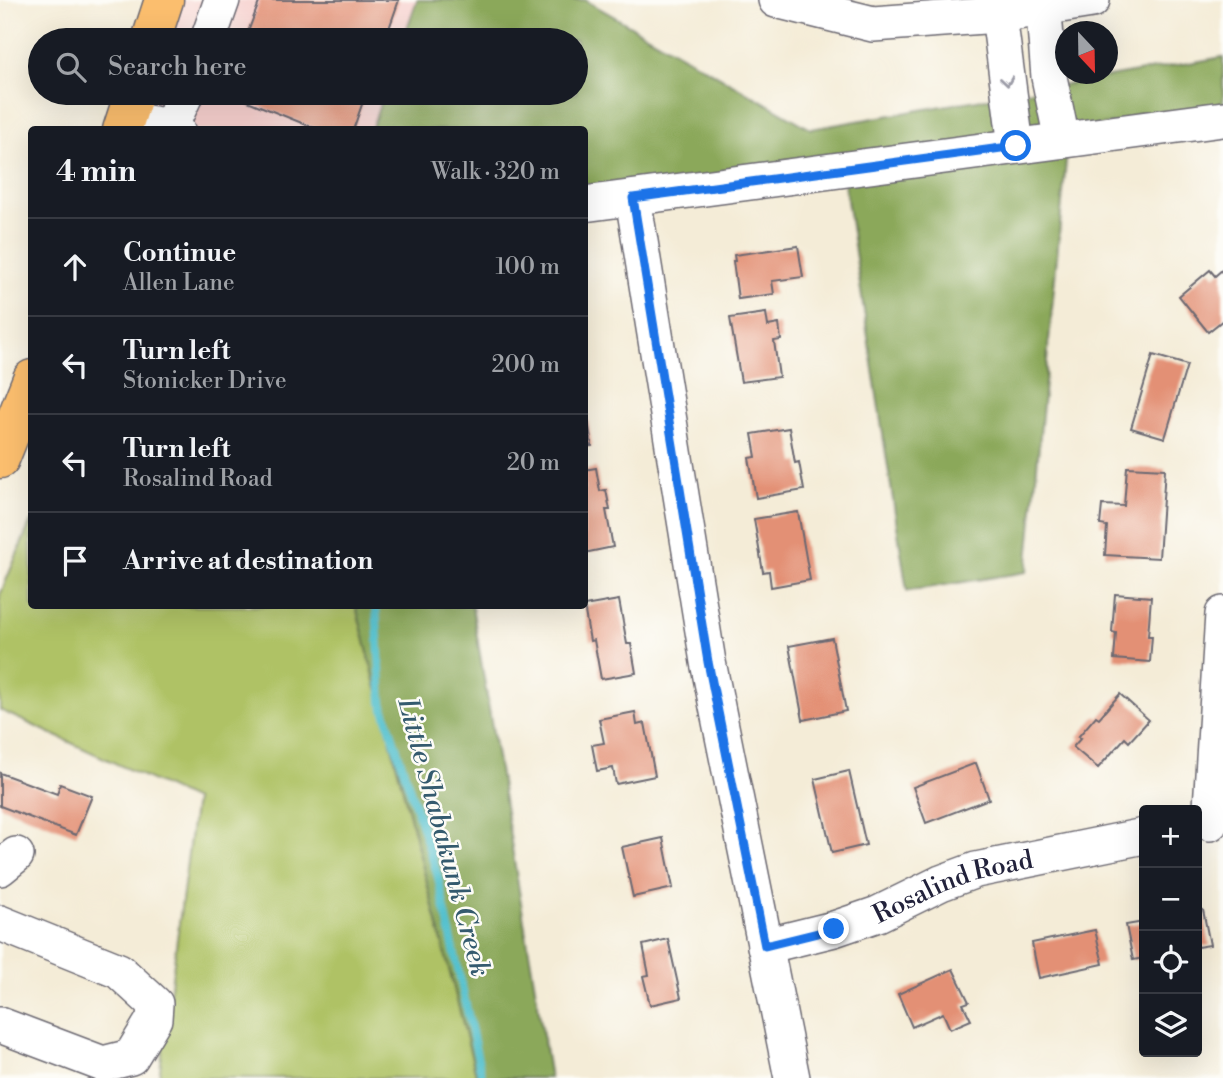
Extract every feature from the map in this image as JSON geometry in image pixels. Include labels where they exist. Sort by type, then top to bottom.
[{"type":"main road","points":[[155,28],[164,0]]},
{"type":"main road","points":[[0,459],[27,390]]},
{"type":"street","points":[[212,28],[222,0]]},
{"type":"street","points":[[776,0],[873,24],[997,8],[1092,0]]},
{"type":"street","points":[[1044,4],[1049,77],[1062,140]]},
{"type":"street","points":[[997,8],[1016,146]]},
{"type":"street","points":[[175,126],[182,105]]},
{"type":"street","points":[[127,114],[167,126]]},
{"type":"street","points":[[588,204],[1223,118]]},
{"type":"street","points":[[633,198],[708,662],[792,1078]]},
{"type":"street","points":[[1210,823],[1223,614]]},
{"type":"street","name":"Rosalind Road","points":[[765,946],[834,929],[878,914],[941,883],[976,870],[1139,837]]},
{"type":"street","points":[[0,923],[119,971],[155,1004],[154,1019],[131,1058],[103,1064],[0,1025]]},
{"type":"shaded area","points":[[164,0],[417,0],[407,28],[155,28]]},
{"type":"shaded area","points":[[130,105],[380,105],[372,126],[123,126]]},
{"type":"green space","points":[[417,0],[585,0],[811,129],[1068,84],[1118,84],[1118,75],[1223,57],[1223,108],[1069,130],[1027,572],[907,591],[841,161],[588,197],[588,126],[372,126],[380,105],[588,105],[588,28],[407,28]]},
{"type":"green space","points":[[28,528],[28,609],[357,609],[477,1078],[159,1078],[195,800],[0,710],[0,595]]},
{"type":"green space","points":[[357,609],[472,609],[550,1078],[477,1078]]},
{"type":"building","points":[[260,0],[399,0],[389,28],[250,28]]},
{"type":"building","points":[[258,105],[362,105],[354,126],[309,126]]},
{"type":"building","points":[[798,246],[803,277],[772,281],[774,294],[738,299],[734,255]]},
{"type":"building","points":[[1223,269],[1223,320],[1208,332],[1179,296],[1210,270],[1215,276]]},
{"type":"building","points":[[766,313],[768,326],[779,324],[781,340],[774,341],[779,377],[741,382],[730,318]]},
{"type":"building","points":[[1153,355],[1187,365],[1165,438],[1131,428]]},
{"type":"building","points":[[588,421],[592,446],[588,446]]},
{"type":"building","points":[[789,428],[795,463],[799,462],[804,490],[756,498],[749,458],[756,457],[752,434]]},
{"type":"building","points":[[1127,467],[1165,469],[1159,558],[1105,555],[1107,526],[1100,525],[1102,505],[1124,506]]},
{"type":"building","points":[[596,468],[600,491],[606,490],[610,510],[606,510],[613,547],[588,552],[588,469]]},
{"type":"building","points":[[798,512],[810,580],[771,587],[769,571],[763,572],[754,519]]},
{"type":"building","points":[[1115,594],[1151,597],[1148,636],[1152,636],[1150,662],[1114,659],[1116,633],[1112,632]]},
{"type":"building","points":[[619,600],[627,644],[631,644],[636,673],[601,679],[594,640],[590,641],[585,609],[588,609],[588,605]]},
{"type":"building","points":[[832,638],[846,711],[803,720],[789,646]]},
{"type":"building","points":[[1120,694],[1149,720],[1129,742],[1125,738],[1098,768],[1073,747],[1096,716],[1099,718]]},
{"type":"building","points":[[635,712],[637,725],[645,723],[655,776],[616,784],[613,768],[597,771],[592,745],[604,743],[599,719]]},
{"type":"building","points":[[976,763],[989,799],[926,823],[913,787]]},
{"type":"building","points":[[849,771],[866,845],[832,853],[815,779]]},
{"type":"building","points":[[0,773],[57,794],[60,784],[92,796],[76,835],[0,806]]},
{"type":"building","points":[[663,838],[673,888],[633,897],[622,847]]},
{"type":"building","points":[[1202,910],[1210,945],[1202,946],[1202,931]]},
{"type":"building","points":[[1139,923],[1139,959],[1133,960],[1126,925]]},
{"type":"building","points":[[1095,930],[1103,964],[1039,978],[1032,943]]},
{"type":"building","points":[[668,939],[681,998],[650,1005],[643,976],[649,975],[643,945]]},
{"type":"building","points":[[953,969],[969,1002],[963,1004],[971,1020],[950,1029],[943,1013],[912,1027],[898,994]]},
{"type":"waterway","name":"Little Shabakunk Creek","points":[[376,609],[382,703],[437,873],[482,1078]]},
{"type":"route","points":[[834,929],[765,946],[708,662],[633,198],[1016,146]]}]
